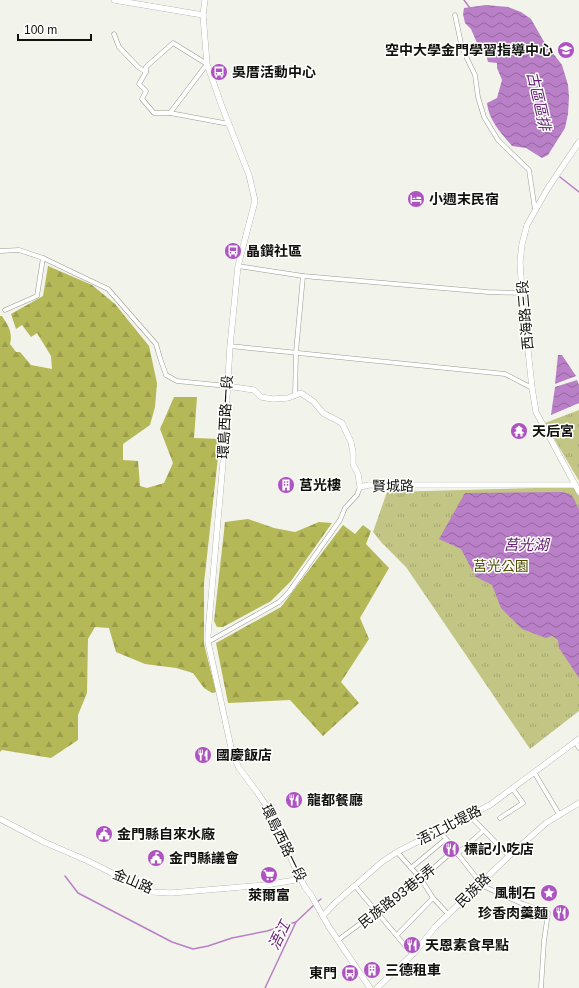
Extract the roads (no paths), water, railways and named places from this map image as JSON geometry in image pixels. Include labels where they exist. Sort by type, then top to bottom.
[{"type":"main road","points":[[114,0],[203,15]]},
{"type":"main road","name":"環島西路一段","points":[[205,0],[203,15],[207,64],[220,104],[249,175],[255,201],[238,266],[230,346],[223,462],[208,642],[236,764],[272,814],[301,879],[323,916]]},
{"type":"main road","name":"西海路三段","points":[[579,142],[548,188],[527,225],[522,244],[520,262],[532,388],[536,412],[579,492]]},
{"type":"main road","name":"賢城路","points":[[227,386],[254,390],[262,396],[273,399],[288,398],[301,393],[314,402],[324,413],[342,423],[351,442],[353,464],[358,474],[360,487],[377,485],[574,484]]},
{"type":"main road","name":"浯江北堤路","points":[[323,916],[335,903],[382,862],[397,852],[490,805],[577,740]]},
{"type":"main road","name":"民族路","points":[[377,988],[412,954],[448,914],[482,884],[509,856],[546,823],[559,814],[579,804]]},
{"type":"main road","name":"金山路","points":[[0,819],[44,842],[88,861],[144,889],[154,892],[171,893],[266,885],[301,879]]},
{"type":"main road","points":[[323,916],[370,988]]},
{"type":"street","points":[[455,15],[462,48],[475,75],[478,97],[484,117],[498,140],[529,170],[535,211]]},
{"type":"street","points":[[114,34],[119,47],[138,67],[146,72]]},
{"type":"street","points":[[170,113],[207,64],[173,43],[146,67],[146,72],[139,84],[146,91],[142,99],[154,113],[170,113],[229,124]]},
{"type":"street","points":[[0,251],[19,250],[43,258],[108,289],[156,344],[166,375],[177,381],[227,386]]},
{"type":"street","points":[[6,310],[37,296],[43,258]]},
{"type":"street","points":[[238,266],[303,276],[488,292],[522,293]]},
{"type":"street","points":[[295,396],[296,352],[303,276]]},
{"type":"street","points":[[230,346],[505,374],[532,388]]},
{"type":"street","points":[[208,642],[279,602],[289,592],[340,520],[345,508],[357,495],[360,487]]},
{"type":"street","points":[[577,740],[579,748]]},
{"type":"street","points":[[534,772],[559,814]]},
{"type":"street","points":[[500,818],[523,802],[512,788]]},
{"type":"street","points":[[469,815],[509,856]]},
{"type":"street","points":[[439,830],[482,884],[524,904],[548,912],[544,941],[541,988]]},
{"type":"street","name":"民族路93巷5弄","points":[[338,940],[483,831]]},
{"type":"street","points":[[410,868],[446,839]]},
{"type":"street","points":[[397,852],[421,879],[433,898],[448,914]]},
{"type":"street","points":[[355,886],[412,954]]},
{"type":"street","points":[[397,935],[433,898]]},
{"type":"water","points":[[486,5],[508,7],[521,12],[531,19],[543,40],[562,65],[568,85],[569,97],[565,128],[548,155],[542,158],[526,148],[512,146],[496,126],[490,115],[487,103],[497,98],[502,80],[497,68],[497,63],[488,62],[486,54],[480,50],[471,29],[465,23],[463,14],[464,8]]},
{"type":"water","points":[[558,355],[562,355],[576,376],[555,384]]},
{"type":"water","points":[[577,380],[579,385],[579,403],[551,415],[555,387]]},
{"type":"water","name":"莒光湖","points":[[562,492],[572,496],[579,509],[579,678],[559,648],[558,640],[552,636],[546,638],[522,629],[501,608],[492,585],[476,577],[461,549],[439,539],[465,493]]},
{"type":"waterway","name":"古區區排","points":[[464,0],[470,8]]},
{"type":"waterway","name":"古區區排","points":[[560,177],[579,192]]},
{"type":"waterway","points":[[65,876],[78,893],[172,942],[193,949],[232,938],[267,931],[296,922]]},
{"type":"waterway","name":"浯江","points":[[317,902],[321,899]]},
{"type":"waterway","name":"浯江","points":[[265,988],[296,922],[314,905]]},
{"type":"place","name":"空中大學金門學習指導中心","points":[[566,50]]},
{"type":"place","name":"吳厝活動中心","points":[[219,72]]},
{"type":"place","name":"小週末民宿","points":[[416,199]]},
{"type":"place","name":"晶鑽社區","points":[[233,251]]},
{"type":"place","name":"天后宮","points":[[519,431]]},
{"type":"place","name":"莒光樓","points":[[286,485]]},
{"type":"place","name":"國慶飯店","points":[[203,755]]},
{"type":"place","name":"龍都餐廳","points":[[294,800]]},
{"type":"place","name":"金門縣自來水廠","points":[[104,834]]},
{"type":"place","name":"標記小吃店","points":[[451,849]]},
{"type":"place","name":"金門縣議會","points":[[156,858]]},
{"type":"place","name":"萊爾富","points":[[269,875]]},
{"type":"place","name":"風制石","points":[[549,893]]},
{"type":"place","name":"珍香肉羹麵","points":[[561,913]]},
{"type":"place","name":"天恩素食早點","points":[[412,945]]},
{"type":"place","name":"三德租車","points":[[372,970]]},
{"type":"place","name":"東門","points":[[350,973]]},
{"type":"park label","name":"莒光公園","points":[[501,566]]}]
